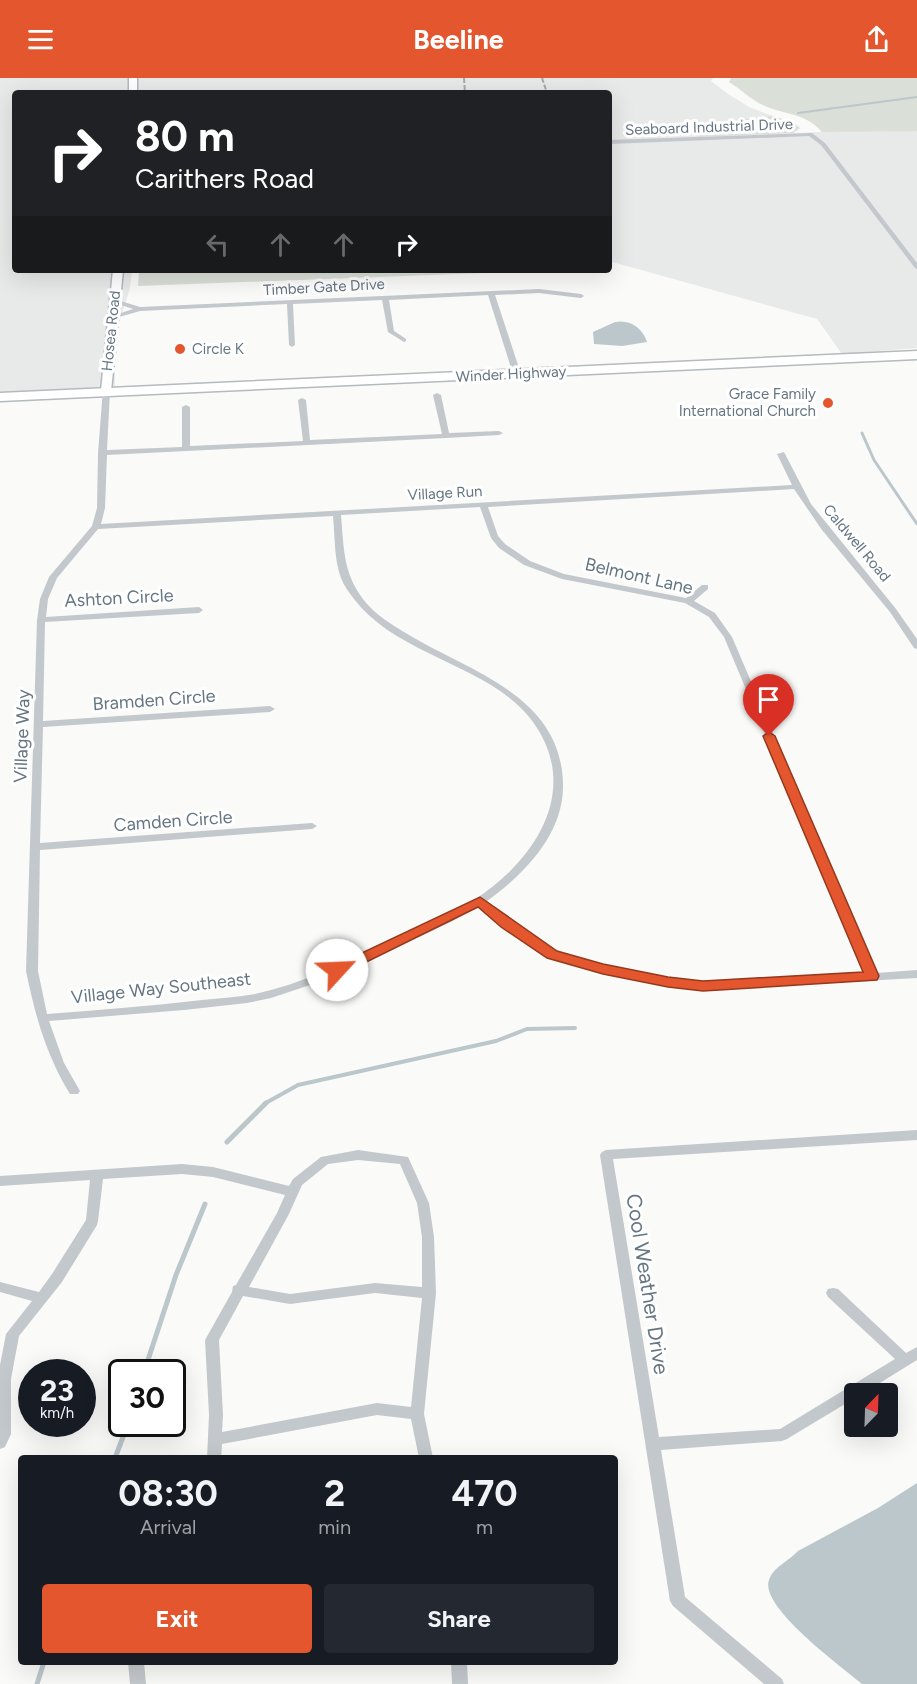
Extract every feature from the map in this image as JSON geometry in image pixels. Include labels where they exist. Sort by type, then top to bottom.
[{"type":"main road","name":"Winder Highway","points":[[0,397],[917,355]]},
{"type":"street","name":"Seaboard Industrial Drive","points":[[612,142],[810,134],[823,144],[917,267]]},
{"type":"street","name":"Hosea Road","points":[[106,392],[118,273]]},
{"type":"street","name":"Timber Gate Drive","points":[[112,317],[140,309],[491,293],[539,291],[581,296]]},
{"type":"street","points":[[491,293],[517,374]]},
{"type":"street","points":[[385,298],[391,332],[404,340]]},
{"type":"street","name":"Timber Gate Drive","points":[[114,301],[140,309]]},
{"type":"street","points":[[290,302],[292,345]]},
{"type":"street","points":[[96,527],[101,508],[106,392]]},
{"type":"street","points":[[437,395],[446,436]]},
{"type":"street","points":[[302,400],[307,443]]},
{"type":"street","points":[[186,407],[186,449]]},
{"type":"street","points":[[102,453],[499,433]]},
{"type":"street","name":"Caldwell Road","points":[[781,454],[796,487],[837,543],[902,620],[917,646]]},
{"type":"street","name":"Village Run","points":[[96,527],[796,487]]},
{"type":"street","name":"Belmont Lane","points":[[483,505],[494,536],[502,546],[527,563],[562,576],[688,601],[712,615],[728,637],[872,976]]},
{"type":"street","points":[[337,513],[348,585],[362,603],[388,625],[514,696],[537,719],[553,747],[559,770],[560,797],[542,841],[513,875],[480,901],[506,924],[552,955],[603,969],[668,982],[703,986],[917,974]]},
{"type":"street","name":"Village Way","points":[[74,1092],[54,1058],[32,972],[41,620],[44,599],[53,578],[96,527]]},
{"type":"street","points":[[688,601],[705,586]]},
{"type":"street","name":"Ashton Circle","points":[[41,620],[199,610]]},
{"type":"street","name":"Bramden Circle","points":[[39,724],[270,708]]},
{"type":"street","name":"Camden Circle","points":[[36,847],[312,826]]},
{"type":"street","name":"Village Way Southeast","points":[[42,1018],[155,1011],[253,998],[337,970],[480,901]]},
{"type":"street","name":"Cool Weather Drive","points":[[776,1684],[678,1602],[606,1155],[917,1135]]},
{"type":"street","points":[[214,1455],[212,1340],[238,1290],[284,1214],[297,1182],[325,1161],[358,1155],[404,1160],[423,1203],[428,1237],[429,1293],[417,1414],[425,1455]]},
{"type":"street","points":[[0,1181],[182,1169],[213,1172],[292,1192]]},
{"type":"street","points":[[0,1443],[4,1434],[2,1405],[4,1379],[14,1334],[57,1278],[92,1221],[97,1175]]},
{"type":"street","points":[[0,1287],[42,1298]]},
{"type":"street","points":[[238,1290],[290,1299],[375,1288],[429,1293]]},
{"type":"street","points":[[653,1444],[782,1435],[911,1357],[833,1293]]},
{"type":"street","points":[[214,1439],[377,1409],[417,1414]]},
{"type":"street","points":[[136,1665],[138,1684]]},
{"type":"street","points":[[459,1665],[460,1684]]},
{"type":"shaded area","points":[[0,78],[713,78],[711,81],[728,94],[749,107],[773,116],[691,126],[697,137],[844,131],[917,131],[917,348],[842,354],[817,319],[612,262],[612,90],[12,90],[12,273],[132,273],[130,288],[115,336],[115,387],[0,392]]},
{"type":"shaded area","points":[[731,78],[917,78],[917,131],[822,132],[808,120],[757,102],[729,82]]},
{"type":"shaded area","points":[[773,116],[792,122],[800,128],[793,133],[697,137],[691,126]]},
{"type":"shaded area","points":[[139,273],[485,273],[138,286]]},
{"type":"shaded area","points":[[621,321],[636,326],[643,333],[647,342],[622,346],[594,344],[593,332]]},
{"type":"shaded area","points":[[917,1483],[917,1684],[862,1684],[821,1651],[789,1620],[776,1605],[769,1592],[769,1580],[778,1568],[798,1551],[878,1508]]},
{"type":"waterway","points":[[798,113],[917,97]]},
{"type":"waterway","points":[[862,433],[874,460],[917,524]]},
{"type":"waterway","points":[[264,1104],[298,1085],[496,1041],[527,1029],[575,1028]]},
{"type":"waterway","points":[[227,1142],[266,1103]]},
{"type":"waterway","points":[[148,1359],[176,1275],[205,1204]]},
{"type":"waterway","points":[[116,1455],[123,1437]]},
{"type":"waterway","points":[[37,1684],[43,1665]]},
{"type":"railway","points":[[464,78],[465,90]]},
{"type":"railway","points":[[542,78],[546,90]]},
{"type":"place","name":"Circle K","points":[[180,349]]},
{"type":"place","name":"Grace Family International Church","points":[[828,403]]},
{"type":"route","points":[[337,970],[480,901],[506,924],[552,955],[603,969],[668,982],[703,986],[872,976],[769,736]]}]
